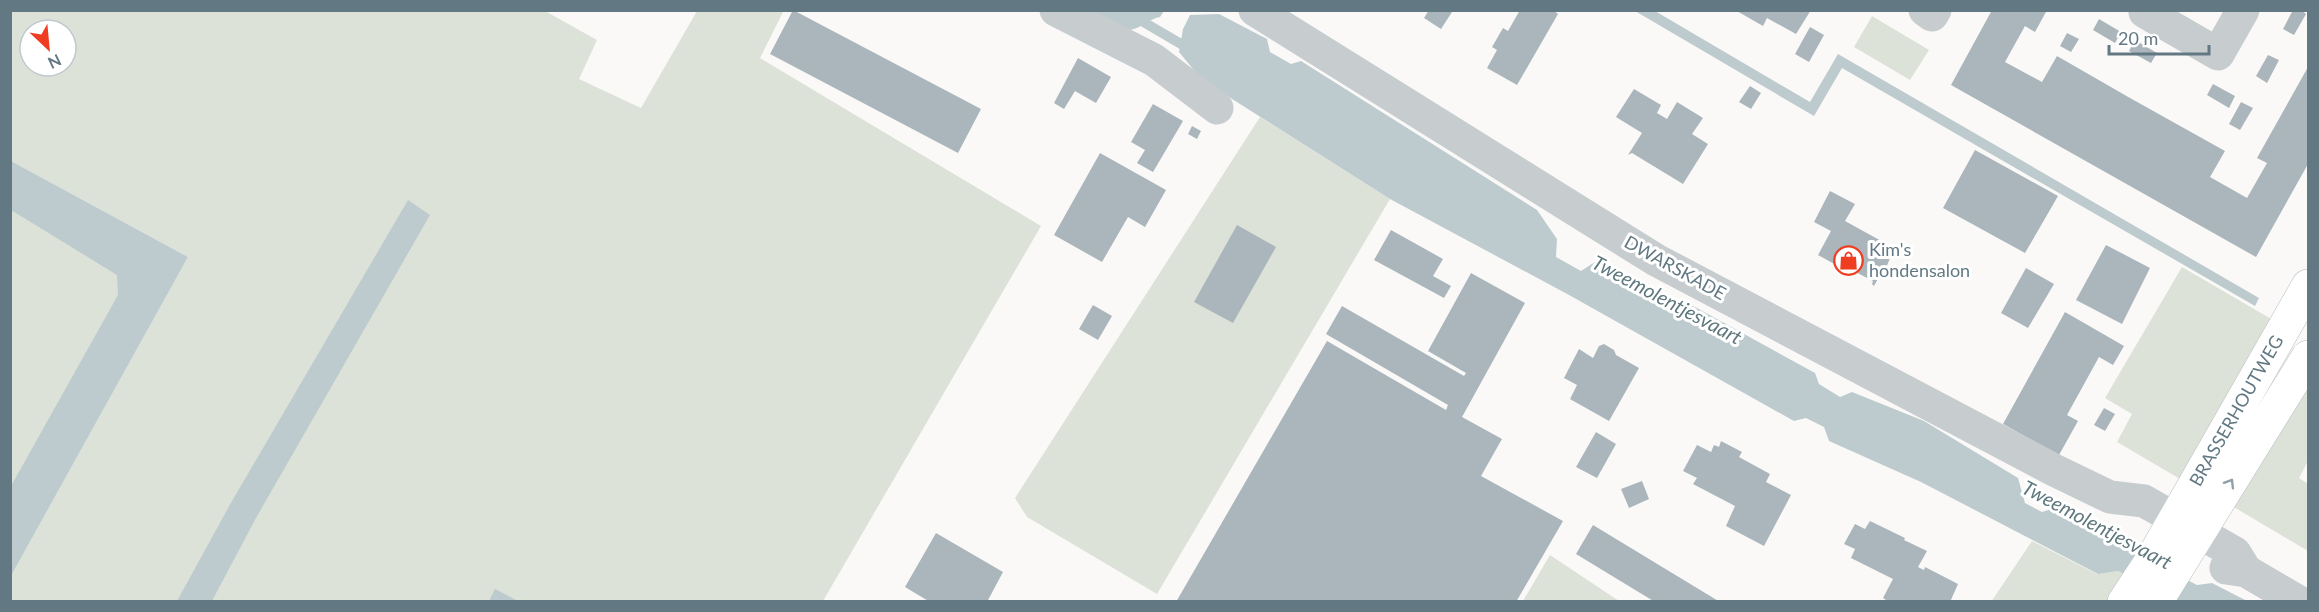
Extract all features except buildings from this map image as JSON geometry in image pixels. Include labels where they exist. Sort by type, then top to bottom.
[{"type":"main road","name":"BRASSERHOUTWEG","points":[[2163,565],[2308,286]]},
{"type":"main road","name":"BRASSERHOUTWEG","points":[[2163,565],[2308,357]]},
{"type":"street","points":[[1056,10],[1154,60],[1217,108]]},
{"type":"street","name":"DWARSKADE","points":[[1255,10],[1656,260],[2054,470],[2110,497],[2144,501],[2163,565],[2222,568],[2246,572],[2299,602]]},
{"type":"street","points":[[1925,10],[1932,15],[1935,10]]},
{"type":"street","points":[[2146,10],[2145,12],[2218,54],[2243,10]]},
{"type":"shaded area","points":[[10,11],[545,11],[597,40],[579,79],[641,108],[697,11],[779,11],[783,12],[760,58],[1041,226],[823,601],[518,602],[496,590],[489,602],[11,601],[11,576],[188,257],[11,161]]},
{"type":"shaded area","points":[[1872,16],[1929,50],[1910,80],[1854,47]]},
{"type":"shaded area","points":[[1260,117],[1390,199],[1157,594],[1027,517],[1015,498]]},
{"type":"shaded area","points":[[10,207],[135,275],[11,499]]},
{"type":"shaded area","points":[[2182,267],[2273,320],[2180,479],[2117,442],[2132,414],[2105,398]]},
{"type":"shaded area","points":[[2308,391],[2308,461],[2299,478],[2308,484],[2308,551],[2227,503],[2283,407]]},
{"type":"shaded area","points":[[2032,541],[2097,574],[2117,571],[2130,576],[2113,601],[1991,602]]},
{"type":"shaded area","points":[[1550,555],[1619,601],[1523,601]]},
{"type":"water","points":[[1082,11],[1164,11],[1160,17],[1139,27],[1124,30],[1102,23]]},
{"type":"water","points":[[1635,11],[1655,11],[1810,102],[1838,54],[2259,298],[2255,306],[1842,68],[1814,116]]},
{"type":"water","points":[[1219,14],[1267,39],[1270,52],[1291,64],[1301,61],[1537,210],[1557,239],[1556,257],[1581,271],[1595,262],[1612,265],[1644,285],[1695,307],[1815,373],[1819,384],[1840,397],[1852,392],[1924,421],[2018,478],[2025,503],[2042,512],[2061,506],[2126,538],[2130,551],[2197,585],[2212,583],[2247,601],[2177,601],[2118,571],[2098,574],[1921,482],[1829,441],[1824,427],[1806,418],[1794,421],[1569,295],[1390,199],[1202,80],[1179,52],[1183,29],[1190,15]]},
{"type":"water","points":[[11,161],[188,257],[11,576],[11,486],[118,295],[117,275],[11,210]]},
{"type":"water","points":[[408,200],[430,215],[256,518],[212,601],[177,601],[232,501]]},
{"type":"water","points":[[495,589],[518,601],[489,601]]},
{"type":"waterway","name":"Tweemolentjesvaart","points":[[1123,10],[1193,51]]},
{"type":"place","name":"Kim's hondensalon","points":[[1848,260]]}]
